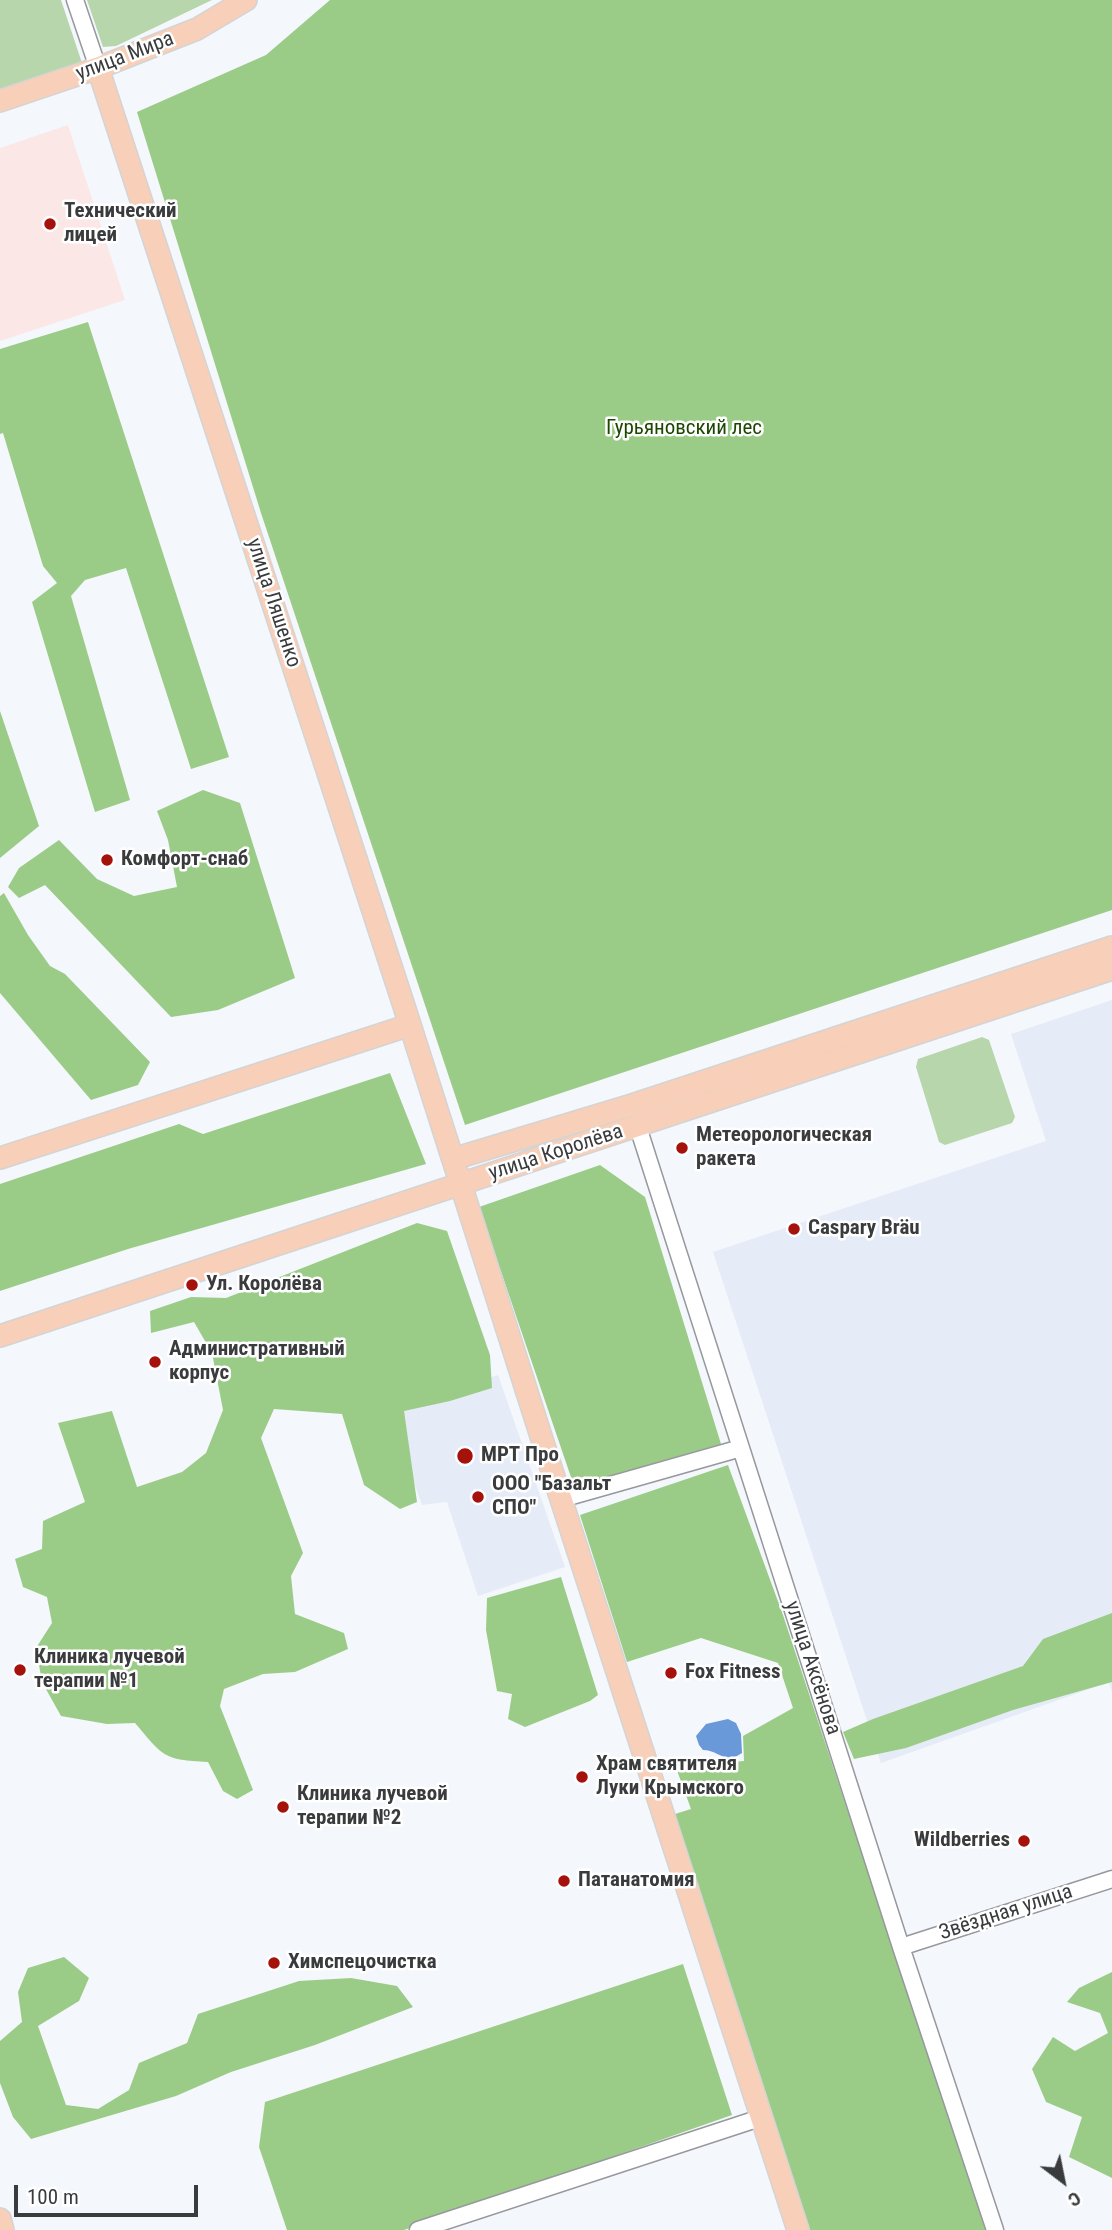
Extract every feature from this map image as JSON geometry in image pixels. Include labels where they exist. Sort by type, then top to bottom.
[{"type":"main road","name":"улица Мира","points":[[0,102],[98,68],[197,29],[246,0]]},
{"type":"main road","name":"улица Ляшенко","points":[[98,68],[453,1159]]},
{"type":"main road","name":"улица Королёва","points":[[453,1159],[632,1105],[1112,947]]},
{"type":"main road","name":"улица Королёва","points":[[0,1336],[1112,969]]},
{"type":"main road","points":[[0,1158],[410,1025]]},
{"type":"main road","name":"улица Аксёнова","points":[[632,1105],[638,1126]]},
{"type":"main road","points":[[453,1159],[797,2230]]},
{"type":"main road","points":[[0,2219],[4,2230]]},
{"type":"street","name":"улица Ляшенко","points":[[75,0],[98,68]]},
{"type":"street","name":"улица Аксёнова","points":[[638,1126],[901,1947],[995,2230]]},
{"type":"street","points":[[561,1499],[741,1448]]},
{"type":"street","name":"Звёздная улица","points":[[901,1947],[1112,1879]]},
{"type":"street","points":[[418,2230],[760,2118]]},
{"type":"shaded area","name":"Технический лицей","points":[[68,125],[125,300],[0,341],[0,148]]},
{"type":"shaded area","points":[[1112,1000],[1112,1692],[1109,1682],[881,1763],[713,1252],[1046,1141],[1011,1034]]},
{"type":"shaded area","points":[[498,1375],[565,1567],[478,1596],[447,1502],[422,1505],[389,1411]]},
{"type":"green space","points":[[0,0],[61,0],[83,66],[0,93]]},
{"type":"green space","points":[[87,0],[212,0],[116,46],[103,47]]},
{"type":"green space","name":"Гурьяновский лес","points":[[330,0],[1112,0],[1112,910],[465,1125],[261,513],[137,112],[266,55]]},
{"type":"green space","points":[[88,322],[229,757],[191,769],[126,568],[85,580],[71,596],[130,800],[95,812],[32,602],[57,583],[43,566],[3,433],[0,434],[0,349]]},
{"type":"green space","points":[[0,711],[39,826],[0,858]]},
{"type":"green space","points":[[203,790],[240,803],[295,978],[218,1010],[171,1017],[45,885],[19,898],[8,887],[19,868],[59,840],[97,879],[134,896],[177,887],[168,840],[157,811]]},
{"type":"green space","points":[[4,893],[50,966],[65,974],[150,1062],[138,1085],[91,1100],[0,993],[0,896]]},
{"type":"green space","points":[[982,1037],[989,1040],[1015,1117],[1012,1123],[945,1145],[939,1142],[916,1067],[918,1059]]},
{"type":"green space","points":[[390,1073],[426,1164],[128,1249],[0,1291],[0,1184],[179,1124],[203,1134]]},
{"type":"green space","points":[[600,1165],[645,1197],[721,1444],[574,1486],[479,1207]]},
{"type":"green space","points":[[417,1223],[447,1231],[490,1355],[492,1388],[404,1411],[417,1502],[400,1509],[364,1485],[342,1414],[274,1409],[261,1438],[303,1553],[291,1576],[295,1614],[344,1633],[348,1649],[295,1672],[263,1674],[224,1689],[220,1706],[253,1790],[237,1799],[223,1791],[208,1762],[182,1760],[165,1754],[135,1723],[107,1724],[61,1716],[42,1682],[36,1648],[52,1623],[47,1597],[23,1587],[15,1559],[42,1549],[43,1521],[85,1502],[58,1423],[112,1411],[137,1487],[182,1472],[206,1453],[223,1410],[212,1353],[194,1322],[151,1333],[150,1311],[191,1297],[226,1298]]},
{"type":"green space","points":[[728,1465],[783,1615],[986,2230],[810,2230],[675,1814],[691,1809],[675,1765],[744,1761],[743,1736],[793,1708],[778,1663],[701,1638],[627,1662],[580,1515]]},
{"type":"green space","points":[[561,1577],[598,1695],[590,1701],[525,1727],[508,1719],[512,1694],[497,1691],[486,1630],[487,1598]]},
{"type":"green space","points":[[1112,1613],[1112,1682],[1013,1710],[906,1748],[854,1759],[843,1732],[1023,1666],[1043,1639]]},
{"type":"green space","points":[[64,1957],[89,1978],[79,2001],[38,2026],[66,2105],[98,2109],[129,2090],[139,2063],[187,2043],[198,2014],[299,1981],[351,1978],[397,1986],[413,2007],[315,2045],[231,2072],[176,2096],[31,2139],[13,2117],[0,2083],[0,2041],[22,2022],[18,1992],[28,1968]]},
{"type":"green space","points":[[683,1964],[732,2115],[404,2230],[287,2230],[259,2147],[265,2102]]},
{"type":"green space","points":[[1112,1972],[1112,2178],[1069,2157],[1082,2117],[1046,2102],[1032,2069],[1053,2037],[1075,2051],[1108,2033],[1100,2013],[1067,2002],[1079,1988]]},
{"type":"water","points":[[728,1719],[736,1723],[741,1734],[742,1753],[732,1759],[703,1750],[696,1736],[706,1724]]},
{"type":"place","name":"Технический лицей","points":[[50,224]]},
{"type":"place","name":"Комфорт-снаб","points":[[107,860]]},
{"type":"place","name":"Метеорологическая ракета","points":[[682,1148]]},
{"type":"place","name":"Caspary Bräu","points":[[794,1229]]},
{"type":"place","name":"Ул. Королёва","points":[[192,1285]]},
{"type":"place","name":"Административный корпус","points":[[155,1362]]},
{"type":"place","name":"МРТ Про","points":[[465,1456]]},
{"type":"place","name":"ООО \"Базальт СПО\"","points":[[478,1497]]},
{"type":"place","name":"Клиника лучевой терапии №1","points":[[20,1670]]},
{"type":"place","name":"Fox Fitness","points":[[671,1673]]},
{"type":"place","name":"Храм святителя Луки Крымского","points":[[582,1777]]},
{"type":"place","name":"Клиника лучевой терапии №2","points":[[283,1807]]},
{"type":"place","name":"Wildberries","points":[[1024,1841]]},
{"type":"place","name":"Патанатомия","points":[[564,1881]]},
{"type":"place","name":"Химспецочистка","points":[[274,1963]]}]
